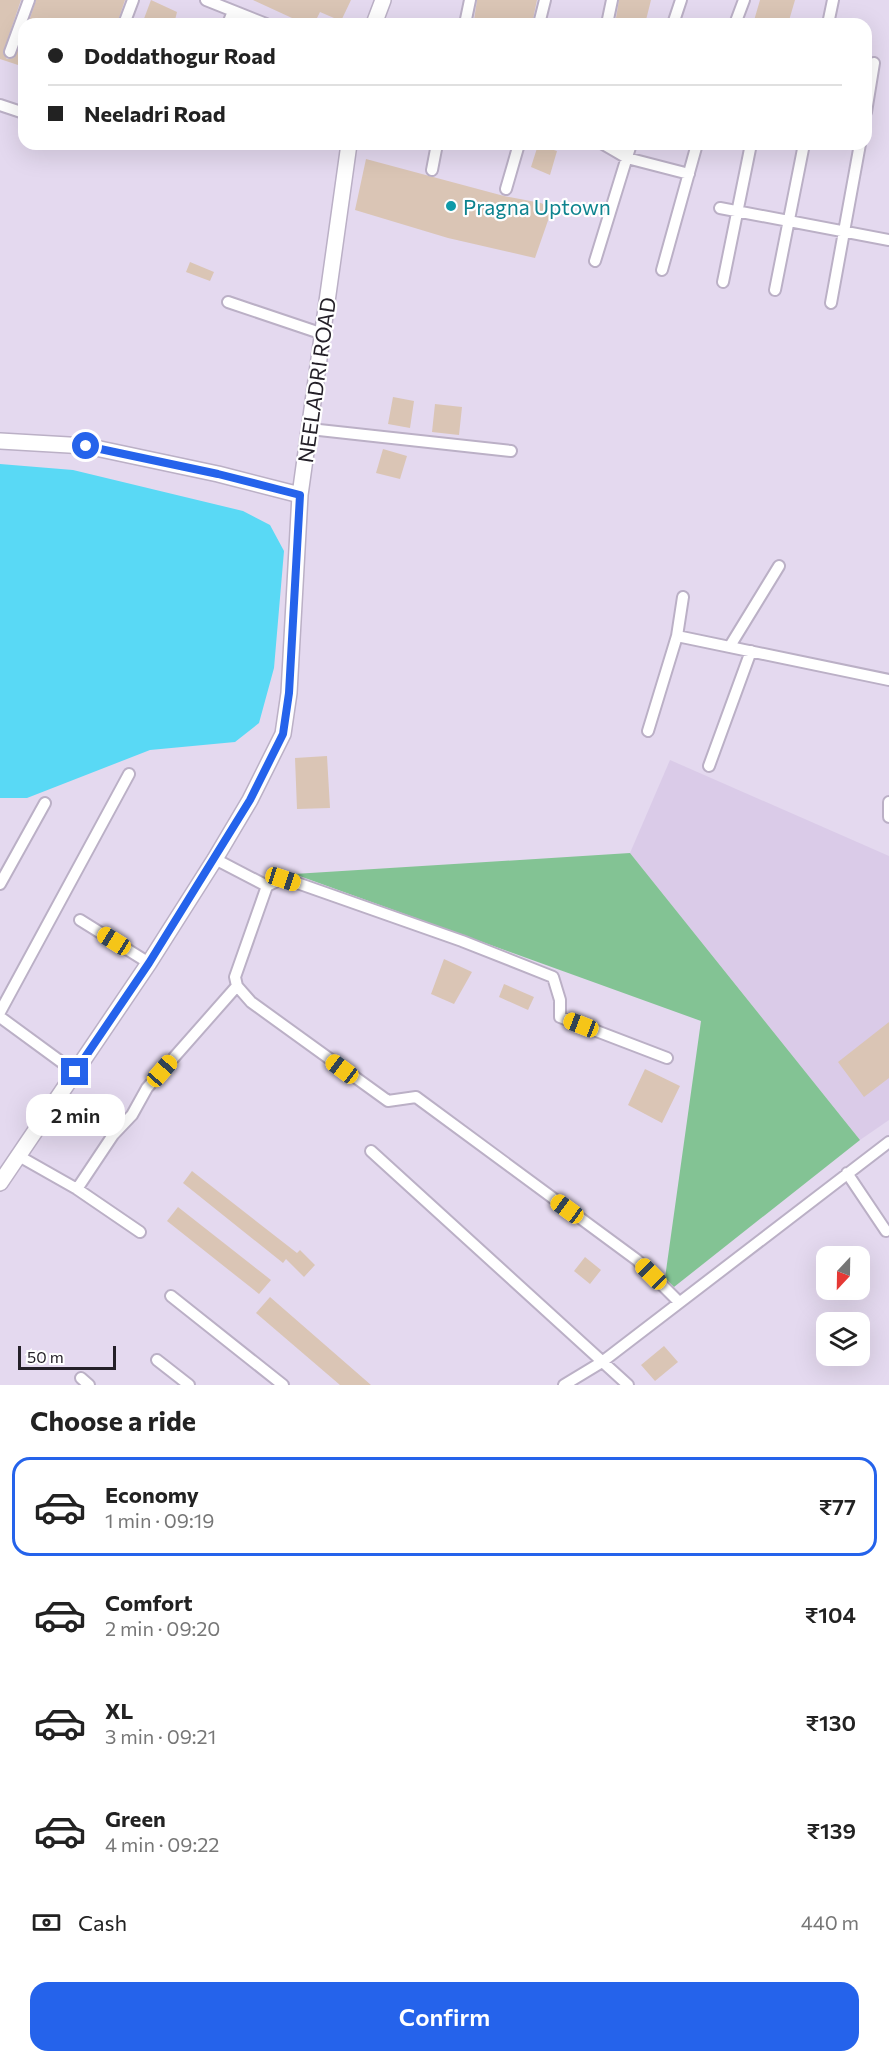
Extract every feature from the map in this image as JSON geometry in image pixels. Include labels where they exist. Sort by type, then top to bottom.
[{"type":"street","points":[[22,18],[29,0]]},
{"type":"street","points":[[126,18],[133,0]]},
{"type":"street","points":[[206,0],[252,18]]},
{"type":"street","points":[[376,18],[383,0]]},
{"type":"street","points":[[466,18],[470,0]]},
{"type":"street","points":[[540,18],[545,0]]},
{"type":"street","points":[[608,18],[612,0]]},
{"type":"street","points":[[675,18],[681,0]]},
{"type":"street","points":[[737,18],[744,0]]},
{"type":"street","points":[[829,18],[833,0]]},
{"type":"street","points":[[230,18],[233,10]]},
{"type":"street","points":[[10,52],[18,30]]},
{"type":"street","points":[[872,75],[874,63]]},
{"type":"street","points":[[0,105],[18,111]]},
{"type":"street","name":"NEELADRI ROAD","points":[[0,1183],[149,963],[215,859],[254,793],[283,734],[289,693],[300,495],[348,150]]},
{"type":"street","points":[[432,170],[436,150]]},
{"type":"street","points":[[506,189],[517,150]]},
{"type":"street","points":[[613,150],[627,158],[689,174]]},
{"type":"street","points":[[595,261],[629,150]]},
{"type":"street","points":[[662,270],[695,150]]},
{"type":"street","points":[[723,282],[750,150]]},
{"type":"street","points":[[775,290],[803,150]]},
{"type":"street","points":[[831,303],[859,150]]},
{"type":"street","points":[[720,208],[889,240]]},
{"type":"street","points":[[228,302],[323,334]]},
{"type":"street","points":[[310,429],[511,451]]},
{"type":"street","points":[[0,441],[86,446],[218,474],[300,495]]},
{"type":"street","points":[[730,646],[779,566]]},
{"type":"street","points":[[648,731],[677,636],[683,597]]},
{"type":"street","points":[[677,636],[889,680]]},
{"type":"street","points":[[709,766],[751,651]]},
{"type":"street","points":[[0,1012],[129,774]]},
{"type":"street","points":[[889,802],[889,817]]},
{"type":"street","points":[[0,885],[45,803]]},
{"type":"street","points":[[215,859],[267,886]]},
{"type":"street","points":[[667,1058],[560,1017],[560,1000],[553,977],[451,938],[283,879],[267,886],[235,977],[237,986],[251,1002],[388,1101],[417,1097],[637,1260],[679,1302]]},
{"type":"street","points":[[80,920],[149,963]]},
{"type":"street","points":[[77,1189],[114,1135],[132,1115],[147,1089],[237,986]]},
{"type":"street","points":[[0,1017],[75,1072]]},
{"type":"street","points":[[564,1385],[603,1362],[889,1142]]},
{"type":"street","points":[[371,1151],[531,1298],[556,1317],[628,1385]]},
{"type":"street","points":[[17,1155],[77,1189],[140,1232]]},
{"type":"street","points":[[847,1173],[886,1231]]},
{"type":"street","points":[[171,1296],[284,1385]]},
{"type":"street","points":[[157,1360],[189,1385]]},
{"type":"shaded area","points":[[670,760],[889,856],[889,1120],[860,1140],[630,853]]},
{"type":"green space","points":[[630,853],[860,1140],[674,1287],[665,1278],[701,1021],[294,874]]},
{"type":"water","points":[[0,464],[73,470],[243,511],[270,525],[284,551],[274,668],[259,723],[235,742],[150,750],[27,798],[0,798]]},
{"type":"building","points":[[0,0],[21,0],[3,53],[7,59],[14,58],[18,49],[18,65],[0,59]]},
{"type":"building","points":[[36,0],[125,0],[119,18],[30,18]]},
{"type":"building","points":[[151,0],[177,12],[176,18],[144,18]]},
{"type":"building","points":[[253,0],[351,0],[342,18],[334,18],[320,12],[317,18],[292,18]]},
{"type":"building","points":[[477,0],[537,0],[533,18],[474,18]]},
{"type":"building","points":[[619,0],[651,0],[646,18],[616,18]]},
{"type":"building","points":[[760,0],[795,0],[790,18],[755,18]]},
{"type":"building","points":[[536,150],[557,151],[550,175],[531,167]]},
{"type":"building","name":"Pragna Uptown","points":[[366,159],[504,196],[541,203],[552,209],[535,258],[448,238],[355,210]]},
{"type":"building","points":[[190,262],[214,272],[210,281],[186,272]]},
{"type":"building","points":[[393,397],[414,401],[410,428],[388,424]]},
{"type":"building","points":[[435,404],[462,407],[459,435],[432,432]]},
{"type":"building","points":[[383,449],[407,456],[400,479],[376,473]]},
{"type":"building","points":[[327,756],[330,808],[297,809],[295,758]]},
{"type":"building","points":[[444,959],[472,972],[454,1004],[431,994]]},
{"type":"building","points":[[504,984],[534,997],[528,1010],[499,997]]},
{"type":"building","points":[[889,1022],[889,1078],[864,1097],[838,1062]]},
{"type":"building","points":[[645,1069],[680,1086],[662,1123],[628,1105]]},
{"type":"building","points":[[192,1171],[297,1253],[300,1250],[315,1265],[304,1277],[286,1259],[283,1263],[183,1183]]},
{"type":"building","points":[[178,1207],[271,1280],[259,1294],[167,1221]]},
{"type":"building","points":[[585,1257],[601,1270],[590,1284],[574,1271]]},
{"type":"building","points":[[270,1297],[371,1385],[340,1385],[256,1313]]},
{"type":"building","points":[[664,1346],[678,1362],[655,1381],[641,1365]]},
{"type":"place","name":"Pragna Uptown","points":[[451,206]]},
{"type":"route","points":[[75,1072],[149,963],[215,859],[279,745],[287,717],[300,495],[218,474],[86,446]]}]
